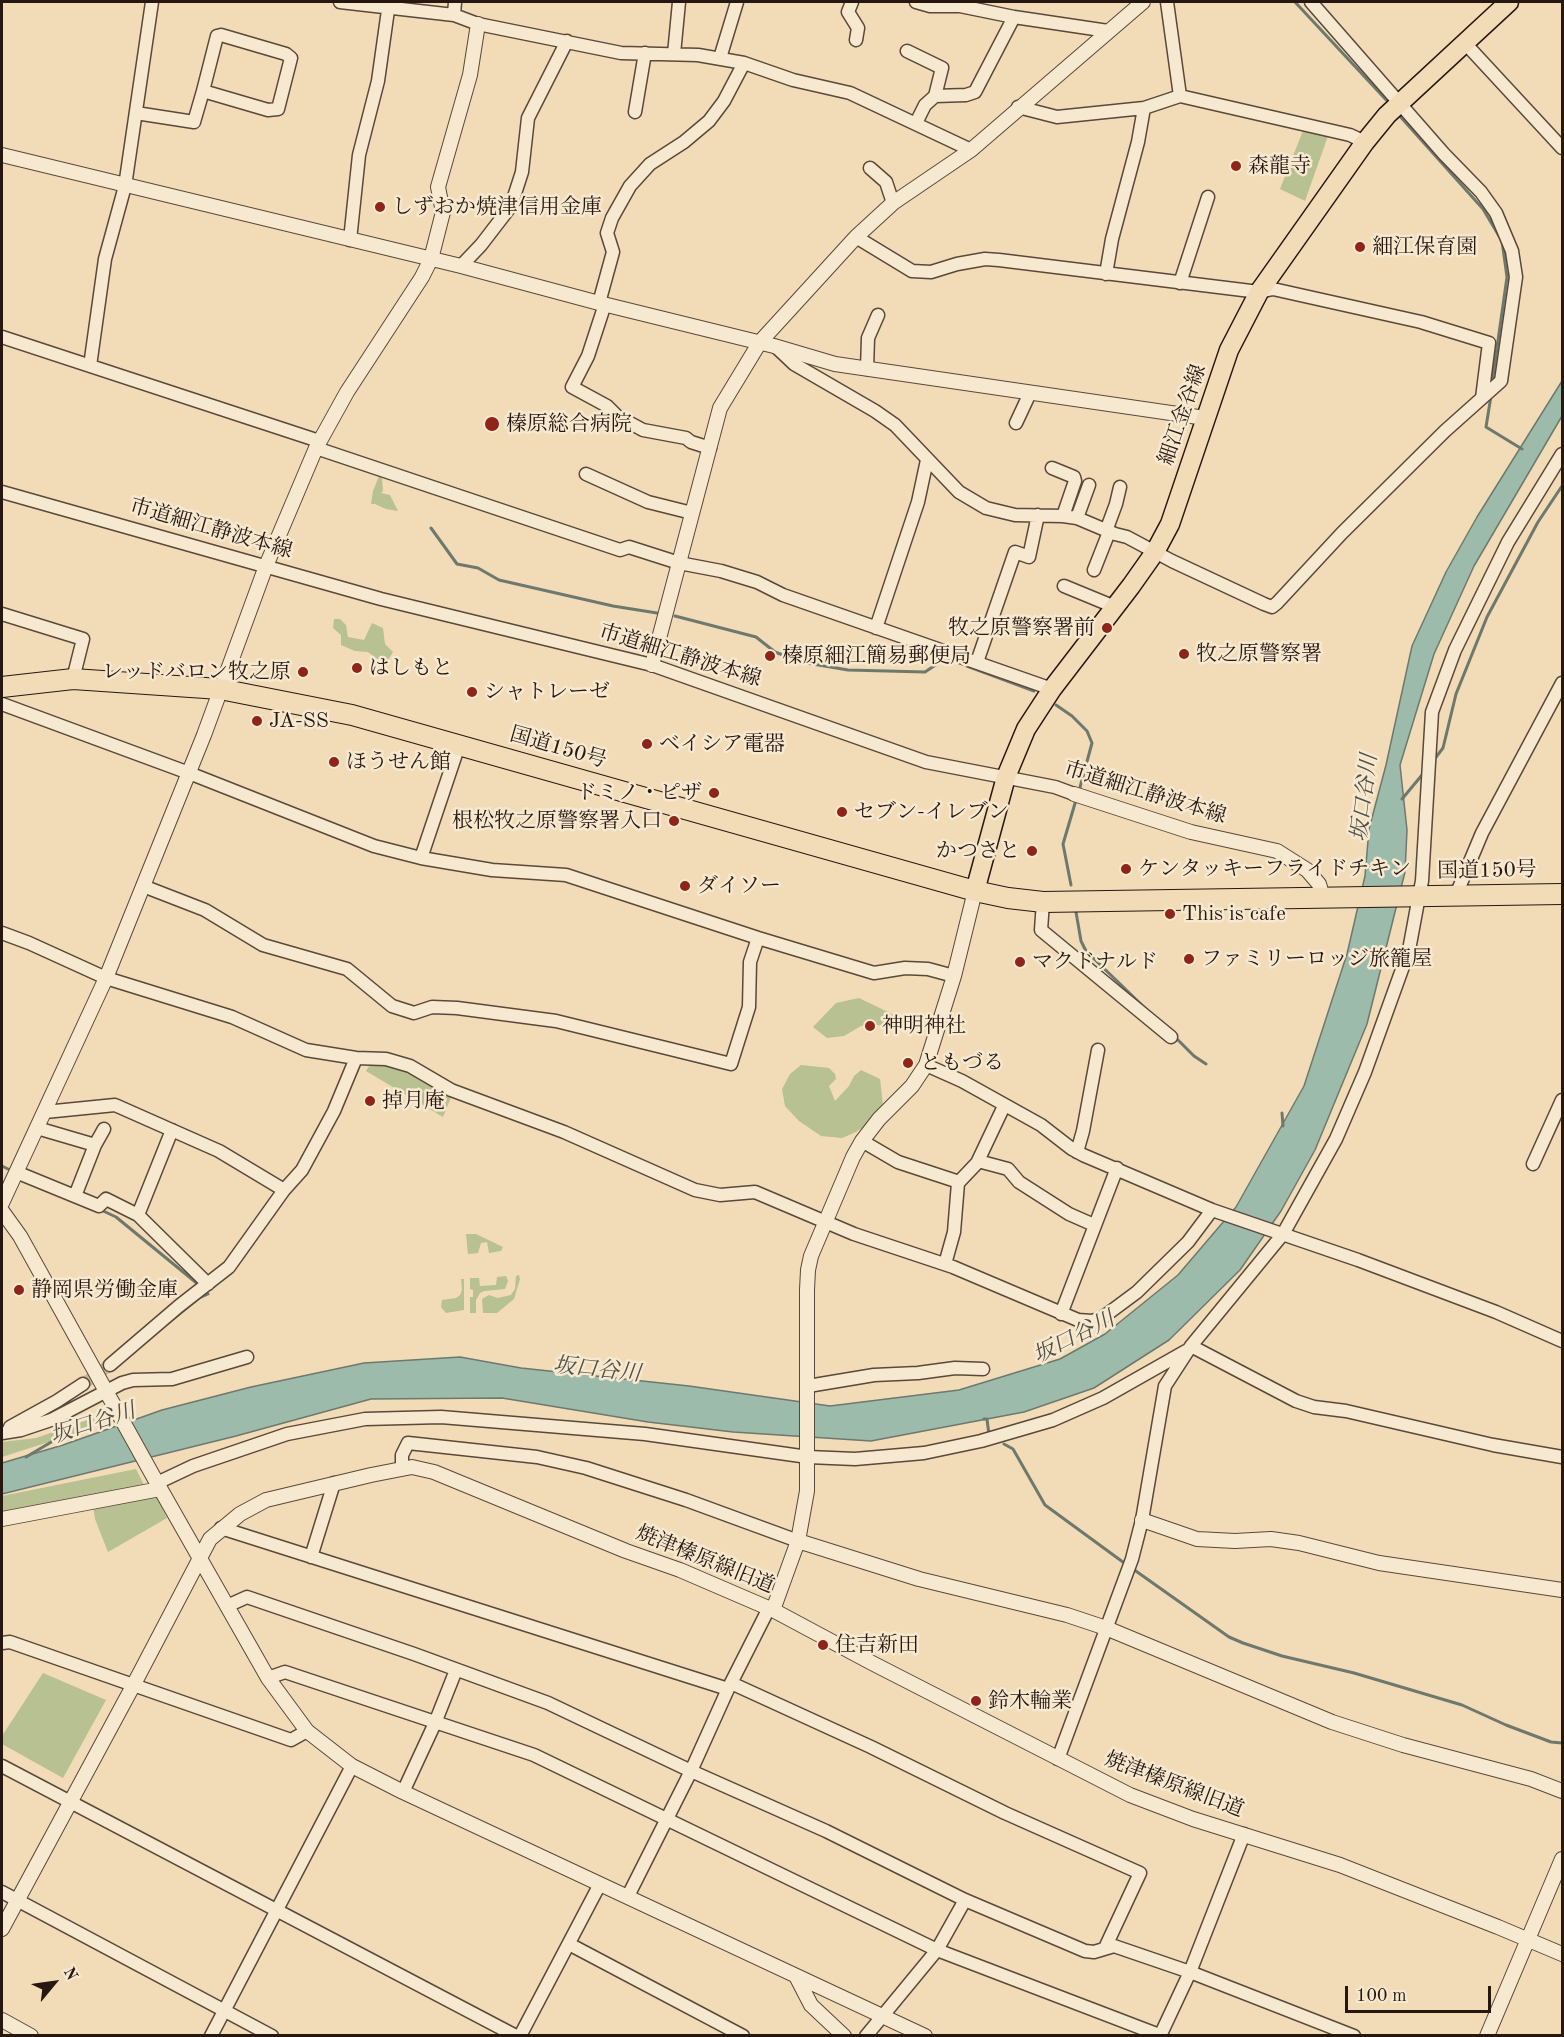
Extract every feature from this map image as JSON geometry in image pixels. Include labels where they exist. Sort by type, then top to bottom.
[{"type":"highway","name":"国道150号","points":[[2,687],[73,679],[220,689],[352,715],[975,891],[1008,898],[1044,902],[1563,894]]},
{"type":"main road","name":"細江金谷線","points":[[975,891],[1006,777],[1026,729],[1052,689],[1155,552],[1170,524],[1230,350],[1259,292],[1365,142],[1394,107],[1509,2]]},
{"type":"street","points":[[90,366],[105,259],[125,186],[152,2]]},
{"type":"street","points":[[340,2],[389,5],[454,15],[478,24],[567,40],[621,53],[674,54],[720,58],[744,63],[793,80],[850,93],[971,150]]},
{"type":"street","points":[[454,15],[455,2]]},
{"type":"street","points":[[674,54],[679,2]]},
{"type":"street","points":[[720,58],[737,2]]},
{"type":"street","points":[[852,2],[848,12],[858,28],[856,40]]},
{"type":"street","points":[[916,2],[930,6],[960,6],[1014,17],[1108,31]]},
{"type":"street","points":[[652,665],[720,408],[767,344],[856,237],[893,203],[971,150],[1018,107],[1143,2]]},
{"type":"street","points":[[1167,2],[1180,96]]},
{"type":"street","points":[[767,344],[794,364],[895,425],[959,492],[986,507],[1015,515],[1077,518],[1127,537],[1172,561],[1272,607],[1445,431],[1501,381],[1516,277],[1512,251],[1496,213],[1481,192],[1394,107],[1311,2]]},
{"type":"street","points":[[350,240],[359,155],[378,81],[389,5]]},
{"type":"street","points":[[935,96],[966,95],[975,92],[1014,17]]},
{"type":"street","points":[[2,1203],[106,978],[189,772],[266,566],[318,445],[347,392],[422,277],[431,259],[443,213],[438,187],[470,75],[478,24]]},
{"type":"street","points":[[136,113],[194,122],[217,36],[221,35],[286,54],[291,58],[278,109],[268,110],[203,91]]},
{"type":"street","points":[[461,266],[481,245],[511,206],[522,172],[528,118],[567,40]]},
{"type":"street","points":[[1464,42],[1563,148]]},
{"type":"street","points":[[907,51],[942,68],[935,96],[926,105],[916,123]]},
{"type":"street","points":[[635,112],[645,53]]},
{"type":"street","points":[[710,447],[686,438],[643,430],[616,416],[607,406],[572,387],[588,356],[602,304],[613,252],[607,233],[612,218],[630,186],[650,164],[684,142],[709,121],[724,102],[744,63]]},
{"type":"street","points":[[1018,107],[1057,117],[1144,108],[1180,96],[1350,135],[1365,142]]},
{"type":"street","points":[[1106,274],[1112,239],[1138,142],[1144,108]]},
{"type":"street","points":[[2,155],[461,266],[602,304],[767,344],[835,364],[1205,418]]},
{"type":"street","points":[[870,168],[886,182],[893,203]]},
{"type":"street","points":[[1180,283],[1208,197]]},
{"type":"street","points":[[856,237],[912,271],[931,272],[957,264],[986,259],[1259,292],[1273,289],[1374,311],[1490,343],[1483,397]]},
{"type":"street","points":[[867,369],[868,338],[878,315]]},
{"type":"street","points":[[2,337],[620,550],[629,547],[679,563],[721,571],[757,582],[783,595],[1052,689]]},
{"type":"street","points":[[1016,423],[1030,393]]},
{"type":"street","points":[[1058,1759],[1128,1573],[1142,1520],[1165,1386],[1191,1346],[1280,1234],[1336,1139],[1365,1072],[1409,950],[1422,881],[1432,712],[1455,650],[1508,542],[1563,454]]},
{"type":"street","points":[[876,628],[918,502],[927,460]]},
{"type":"street","points":[[1052,468],[1076,480],[1063,516]]},
{"type":"street","points":[[586,474],[648,502],[692,513]]},
{"type":"street","points":[[1077,518],[1089,485]]},
{"type":"street","points":[[1094,570],[1120,487]]},
{"type":"street","name":"市道細江静波本線","points":[[2,492],[381,599],[652,665],[926,762],[1055,787],[1191,832],[1277,851],[1307,870],[1319,884],[1323,897]]},
{"type":"street","points":[[977,662],[1015,552],[1029,557],[1038,515]]},
{"type":"street","points":[[1064,586],[1115,607]]},
{"type":"street","points":[[2,614],[83,639],[73,679]]},
{"type":"street","points":[[1456,895],[1482,833],[1563,683]]},
{"type":"street","points":[[2,704],[189,772],[374,846],[421,858],[492,870],[566,875],[758,938],[874,973],[928,969],[954,976]]},
{"type":"street","points":[[421,858],[459,745]]},
{"type":"street","points":[[143,886],[205,910],[263,945],[347,969],[392,1006],[414,1012],[432,1007],[457,1008],[556,1021],[731,1064],[749,1007],[750,962],[758,938]]},
{"type":"street","points":[[628,1896],[691,1772],[729,1686],[771,1609],[798,1541],[807,1491],[808,1270],[811,1256],[862,1141],[879,1119],[912,1086],[926,1065],[954,976],[975,891]]},
{"type":"street","points":[[1044,902],[1041,930],[1170,1037]]},
{"type":"street","points":[[2,933],[106,978],[232,1017],[306,1050],[356,1058],[386,1059],[410,1066],[451,1090],[564,1132],[695,1190],[720,1196],[755,1192],[826,1223],[897,1250],[945,1264],[1061,1314],[1087,1321],[1102,1318],[1124,1303],[1162,1270],[1195,1235],[1212,1210]]},
{"type":"street","points":[[1077,1152],[1098,1050]]},
{"type":"street","points":[[110,1365],[229,1267],[284,1190],[302,1170],[333,1111],[356,1058]]},
{"type":"street","points":[[926,1065],[962,1081],[1041,1125],[1077,1152],[1212,1210],[1358,1260],[1496,1312],[1563,1341]]},
{"type":"street","points":[[1533,1164],[1563,1100]]},
{"type":"street","points":[[45,1112],[115,1105],[219,1151],[284,1190]]},
{"type":"street","points":[[945,1264],[954,1232],[959,1182],[978,1161],[1004,1106]]},
{"type":"street","points":[[37,1128],[95,1145]]},
{"type":"street","points":[[75,1196],[95,1145],[104,1129]]},
{"type":"street","points":[[138,1215],[172,1130]]},
{"type":"street","points":[[862,1141],[898,1161],[959,1182]]},
{"type":"street","points":[[978,1161],[1008,1169],[1019,1182],[1069,1214],[1094,1225]]},
{"type":"street","points":[[1061,1314],[1117,1168]]},
{"type":"street","points":[[16,1172],[99,1206],[106,1199],[138,1215],[208,1284]]},
{"type":"street","points":[[2,1211],[20,1236],[268,1678],[307,1731],[352,1766],[403,1792],[925,2036]]},
{"type":"street","points":[[1191,1346],[1296,1401],[1314,1407],[1346,1411],[1563,1457]]},
{"type":"street","points":[[2,1519],[156,1482],[194,1466],[287,1434],[365,1419],[441,1417],[645,1434],[808,1457],[855,1459],[924,1453],[981,1441],[1053,1420],[1103,1398],[1191,1346]]},
{"type":"street","points":[[2,1432],[51,1420],[105,1391],[133,1380],[172,1379],[247,1357]]},
{"type":"street","points":[[808,1388],[874,1375],[955,1368],[983,1369]]},
{"type":"street","points":[[2,1432],[83,1384]]},
{"type":"street","points":[[402,1468],[402,1455],[408,1443],[537,1457],[586,1468],[686,1500],[798,1541],[919,1579],[1067,1615],[1106,1628],[1332,1722],[1403,1745],[1531,1779],[1563,1791]]},
{"type":"street","name":"焼津榛原線旧道","points":[[2,1929],[210,1539],[220,1528],[266,1500],[402,1468],[421,1468],[626,1551],[680,1570],[771,1609],[1058,1759],[1139,1798],[1193,1819],[1340,1865],[1563,1954]]},
{"type":"street","points":[[311,1557],[334,1483]]},
{"type":"street","points":[[1142,1520],[1197,1539],[1234,1541],[1272,1539],[1299,1543],[1379,1563],[1563,1590]]},
{"type":"street","points":[[220,1528],[729,1686],[871,1747],[1005,1813],[1078,1843],[1140,1873],[1105,1948]]},
{"type":"street","points":[[227,1606],[247,1597],[548,1703],[691,1772],[826,1831],[964,1900],[1085,1951],[1094,1952],[1114,1946],[1190,1972],[1354,2036]]},
{"type":"street","points":[[2,1643],[10,1642],[291,1740],[307,1731]]},
{"type":"street","points":[[403,1792],[435,1723],[456,1670]]},
{"type":"street","points":[[268,1678],[285,1672],[534,1755],[937,1950],[1161,2035],[1190,1972],[1244,1834]]},
{"type":"street","points":[[2,1766],[518,2036],[600,1884]]},
{"type":"street","points":[[211,2036],[352,1766]]},
{"type":"street","points":[[1487,2036],[1563,1859]]},
{"type":"street","points":[[2,1892],[272,2036]]},
{"type":"street","points":[[866,2036],[937,1950],[964,1900]]},
{"type":"street","points":[[568,1944],[743,2036]]},
{"type":"street","points":[[796,1976],[811,2005],[844,2036]]},
{"type":"street","points":[[2,2020],[31,2036]]},
{"type":"green space","points":[[1304,128],[1329,133],[1305,201],[1280,189]]},
{"type":"green space","points":[[379,476],[382,478],[383,491],[381,493],[390,495],[398,511],[371,504]]},
{"type":"green space","points":[[334,619],[340,619],[346,625],[348,637],[364,640],[372,623],[383,628],[385,644],[393,652],[388,660],[380,661],[368,652],[355,651],[341,645],[341,635],[333,628]]},
{"type":"green space","points":[[859,998],[892,1014],[899,1023],[899,1030],[878,1025],[861,1026],[844,1036],[827,1038],[813,1027],[836,1003]]},
{"type":"green space","points":[[371,1063],[406,1068],[452,1095],[443,1117],[366,1071]]},
{"type":"green space","points":[[801,1065],[829,1068],[835,1074],[836,1079],[829,1086],[835,1101],[861,1070],[880,1079],[883,1105],[869,1123],[856,1132],[842,1138],[821,1136],[799,1121],[785,1106],[782,1089],[790,1074]]},
{"type":"green space","points":[[466,1234],[476,1234],[503,1247],[501,1251],[489,1253],[487,1242],[481,1243],[478,1253],[468,1254]]},
{"type":"green space","points":[[519,1275],[514,1299],[497,1313],[483,1313],[482,1299],[489,1295],[498,1298],[511,1295],[515,1289],[516,1276]]},
{"type":"green space","points":[[506,1276],[508,1281],[505,1289],[480,1293],[476,1300],[476,1313],[470,1313],[470,1297],[473,1297],[473,1290],[470,1289],[470,1278],[479,1278],[480,1286],[496,1285],[497,1277]]},
{"type":"green space","points":[[461,1279],[464,1279],[464,1310],[446,1313],[441,1307],[442,1300],[456,1298],[460,1295]]},
{"type":"green space","points":[[101,1415],[83,1431],[2,1457],[2,1442],[36,1438]]},
{"type":"green space","points":[[136,1469],[145,1487],[2,1516],[2,1496]]},
{"type":"green space","points":[[155,1494],[167,1518],[108,1552],[95,1519],[93,1505]]},
{"type":"green space","points":[[43,1673],[106,1700],[63,1778],[2,1744],[2,1736]]},
{"type":"shaded area","points":[[1562,381],[1562,416],[1474,566],[1434,654],[1400,765],[1407,830],[1405,872],[1367,1024],[1315,1150],[1281,1211],[1240,1270],[1169,1340],[1094,1388],[1024,1412],[871,1441],[733,1432],[648,1422],[502,1398],[371,1399],[236,1436],[2,1494],[2,1463],[63,1445],[162,1410],[251,1387],[364,1363],[460,1357],[521,1368],[689,1386],[830,1406],[959,1390],[1060,1359],[1105,1334],[1178,1275],[1236,1207],[1304,1086],[1347,954],[1365,876],[1369,829],[1386,765],[1412,646],[1446,572],[1477,517]]},
{"type":"waterway","points":[[1295,2],[1390,104]]},
{"type":"waterway","points":[[1398,114],[1483,209],[1502,241],[1507,277],[1492,383]]},
{"type":"waterway","points":[[1491,396],[1486,427],[1522,449]]},
{"type":"waterway","points":[[1433,761],[1443,748],[1456,694],[1487,617],[1538,522],[1562,486]]},
{"type":"waterway","points":[[431,528],[457,564],[478,568],[499,580],[613,606],[657,613]]},
{"type":"waterway","points":[[675,616],[756,637],[775,652],[801,662],[848,670],[925,672],[946,658],[949,659]]},
{"type":"waterway","points":[[967,666],[1034,691]]},
{"type":"waterway","points":[[1056,705],[1072,716],[1087,731],[1092,743],[1079,791]]},
{"type":"waterway","points":[[1402,799],[1422,775]]},
{"type":"waterway","points":[[1071,885],[1063,844],[1076,800]]},
{"type":"waterway","points":[[1076,912],[1081,941],[1086,951],[1148,1011]]},
{"type":"waterway","points":[[1174,1036],[1194,1056],[1206,1064]]},
{"type":"waterway","points":[[1282,1113],[1283,1126]]},
{"type":"waterway","points":[[2,1166],[8,1169]]},
{"type":"waterway","points":[[99,1209],[116,1217],[199,1285]]},
{"type":"waterway","points":[[168,1323],[199,1298],[208,1294],[205,1291]]},
{"type":"waterway","points":[[984,1419],[987,1419],[989,1435]]},
{"type":"waterway","name":"坂口谷川","points":[[26,1457],[53,1441]]},
{"type":"waterway","points":[[1004,1444],[1013,1449],[1045,1505],[1127,1565]]},
{"type":"waterway","points":[[1133,1569],[1229,1637],[1243,1643],[1282,1656],[1354,1673],[1462,1705],[1506,1725],[1551,1742],[1562,1743]]},
{"type":"tunnel","points":[[83,1384],[110,1365]]},
{"type":"place","name":"森龍寺","points":[[1236,166]]},
{"type":"place","name":"しずおか焼津信用金庫","points":[[380,207]]},
{"type":"place","name":"細江保育園","points":[[1360,247]]},
{"type":"place","name":"榛原総合病院","points":[[492,424]]},
{"type":"place","name":"牧之原警察署前","points":[[1107,628]]},
{"type":"place","name":"牧之原警察署","points":[[1184,654]]},
{"type":"place","name":"榛原細江簡易郵便局","points":[[770,656]]},
{"type":"place","name":"はしもと","points":[[357,668]]},
{"type":"place","name":"レッドバロン牧之原","points":[[303,672]]},
{"type":"place","name":"シャトレーゼ","points":[[472,692]]},
{"type":"place","name":"JA-SS","points":[[257,721]]},
{"type":"place","name":"ベイシア電器","points":[[647,744]]},
{"type":"place","name":"ほうせん館","points":[[334,762]]},
{"type":"place","name":"ドミノ・ピザ","points":[[714,793]]},
{"type":"place","name":"セブン-イレブン","points":[[842,812]]},
{"type":"place","name":"根松牧之原警察署入口","points":[[674,821]]},
{"type":"place","name":"かつさと","points":[[1032,851]]},
{"type":"place","name":"ケンタッキーフライドチキン","points":[[1126,869]]},
{"type":"place","name":"ダイソー","points":[[685,886]]},
{"type":"place","name":"This is cafe","points":[[1170,914]]},
{"type":"place","name":"ファミリーロッジ旅籠屋","points":[[1189,959]]},
{"type":"place","name":"マクドナルド","points":[[1020,962]]},
{"type":"place","name":"神明神社","points":[[870,1026]]},
{"type":"place","name":"ともづる","points":[[908,1063]]},
{"type":"place","name":"掉月庵","points":[[370,1101]]},
{"type":"place","name":"静岡県労働金庫","points":[[19,1290]]},
{"type":"place","name":"住吉新田","points":[[823,1645]]},
{"type":"place","name":"鈴木輪業","points":[[976,1701]]}]
